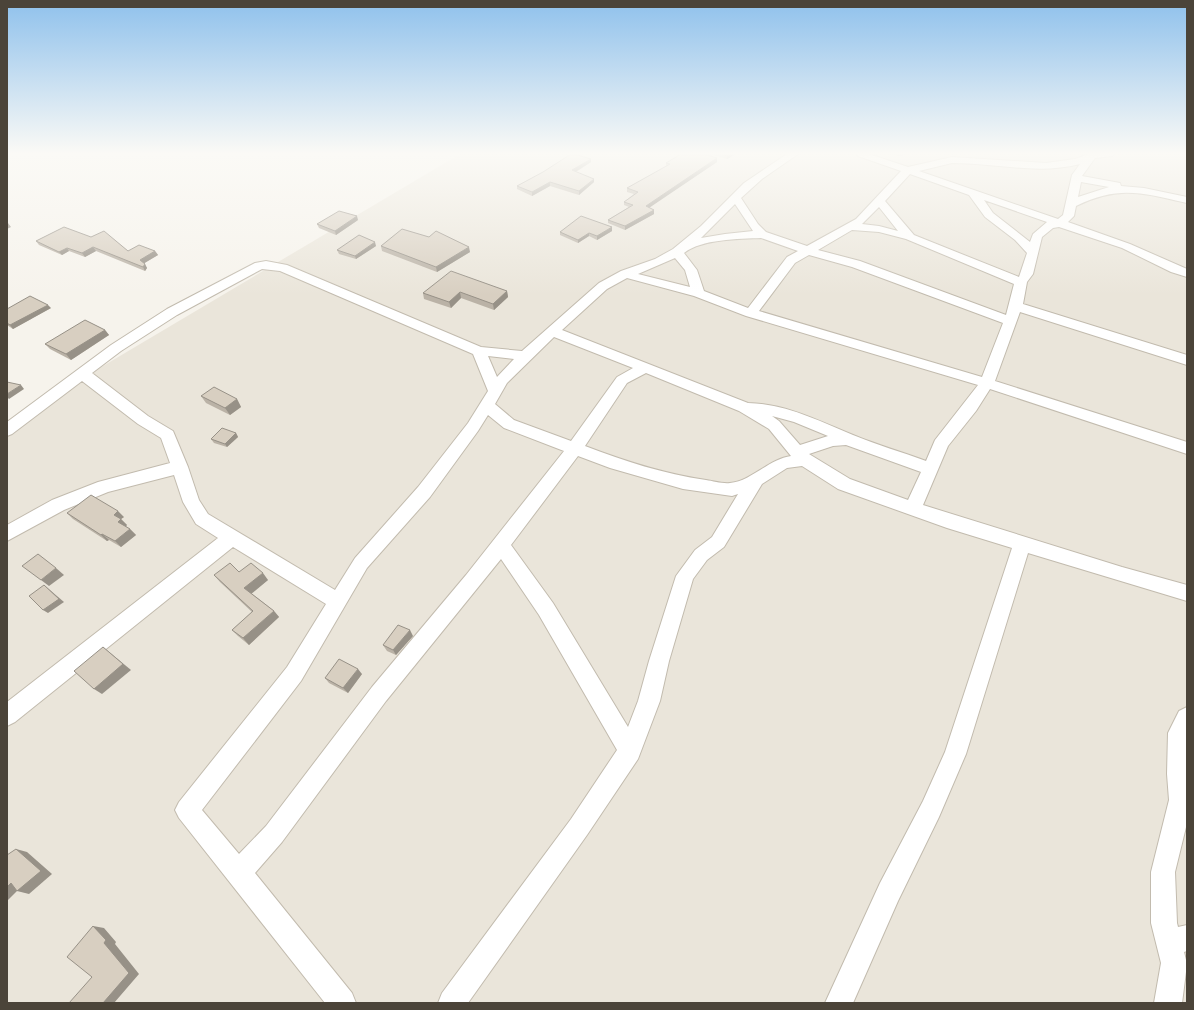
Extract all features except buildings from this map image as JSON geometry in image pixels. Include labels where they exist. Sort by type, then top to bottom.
[{"type":"street","points":[[342,1003],[187,810],[294,674],[361,563],[424,492],[473,427],[502,380],[525,356],[603,286],[614,278],[649,267],[680,248],[716,219],[732,201]]},
{"type":"street","points":[[738,201],[744,207],[756,229],[762,234],[824,256],[856,264],[1011,321]]},
{"type":"street","points":[[750,313],[791,260],[860,221],[879,201]]},
{"type":"street","points":[[879,201],[910,238]]},
{"type":"street","points":[[979,201],[989,215],[1018,238],[1032,252]]},
{"type":"street","points":[[998,201],[1126,246],[1181,271],[1187,278]]},
{"type":"street","points":[[913,509],[941,444],[971,407],[987,383],[1011,321],[1021,282],[1027,274],[1037,236],[1049,225],[1060,223],[1068,216],[1071,204],[1078,201]]},
{"type":"street","points":[[851,227],[861,226],[879,229],[910,238],[1021,282]]},
{"type":"street","points":[[680,248],[725,237],[762,234]]},
{"type":"street","points":[[680,248],[691,270],[698,293]]},
{"type":"street","points":[[7,430],[116,348],[172,312],[259,266],[266,265],[283,268],[357,298],[479,351],[525,356]]},
{"type":"street","points":[[624,274],[698,293],[750,313],[987,383],[1187,448]]},
{"type":"street","points":[[1016,306],[1187,360]]},
{"type":"street","points":[[552,331],[744,407],[774,425],[801,456],[844,484],[913,509],[1022,544],[1187,593]]},
{"type":"street","points":[[479,351],[491,398],[509,424]]},
{"type":"street","points":[[621,359],[622,380]]},
{"type":"street","points":[[239,873],[274,834],[379,694],[501,545],[574,448],[622,380],[645,368]]},
{"type":"street","points":[[83,374],[143,420],[167,435],[180,467],[191,502],[202,519],[337,601]]},
{"type":"street","points":[[744,407],[774,410],[930,468]]},
{"type":"street","points":[[473,427],[509,424],[616,464],[683,483],[732,490],[756,480],[783,464],[832,440],[847,438]]},
{"type":"street","points":[[7,534],[58,505],[104,487],[180,467]]},
{"type":"street","points":[[452,1003],[579,827],[630,751],[649,701],[685,576],[701,555],[718,542],[756,480]]},
{"type":"street","points":[[7,715],[231,538]]},
{"type":"street","points":[[839,1003],[886,899],[931,809],[955,754],[1022,544]]},
{"type":"street","points":[[501,545],[546,609],[630,751]]},
{"type":"street","points":[[1168,1003],[1178,940],[1164,922],[1163,872],[1184,802],[1178,774],[1179,733],[1187,718]]},
{"type":"shaded area","points":[[381,201],[1187,201],[1187,1003],[7,1003],[7,423]]}]
